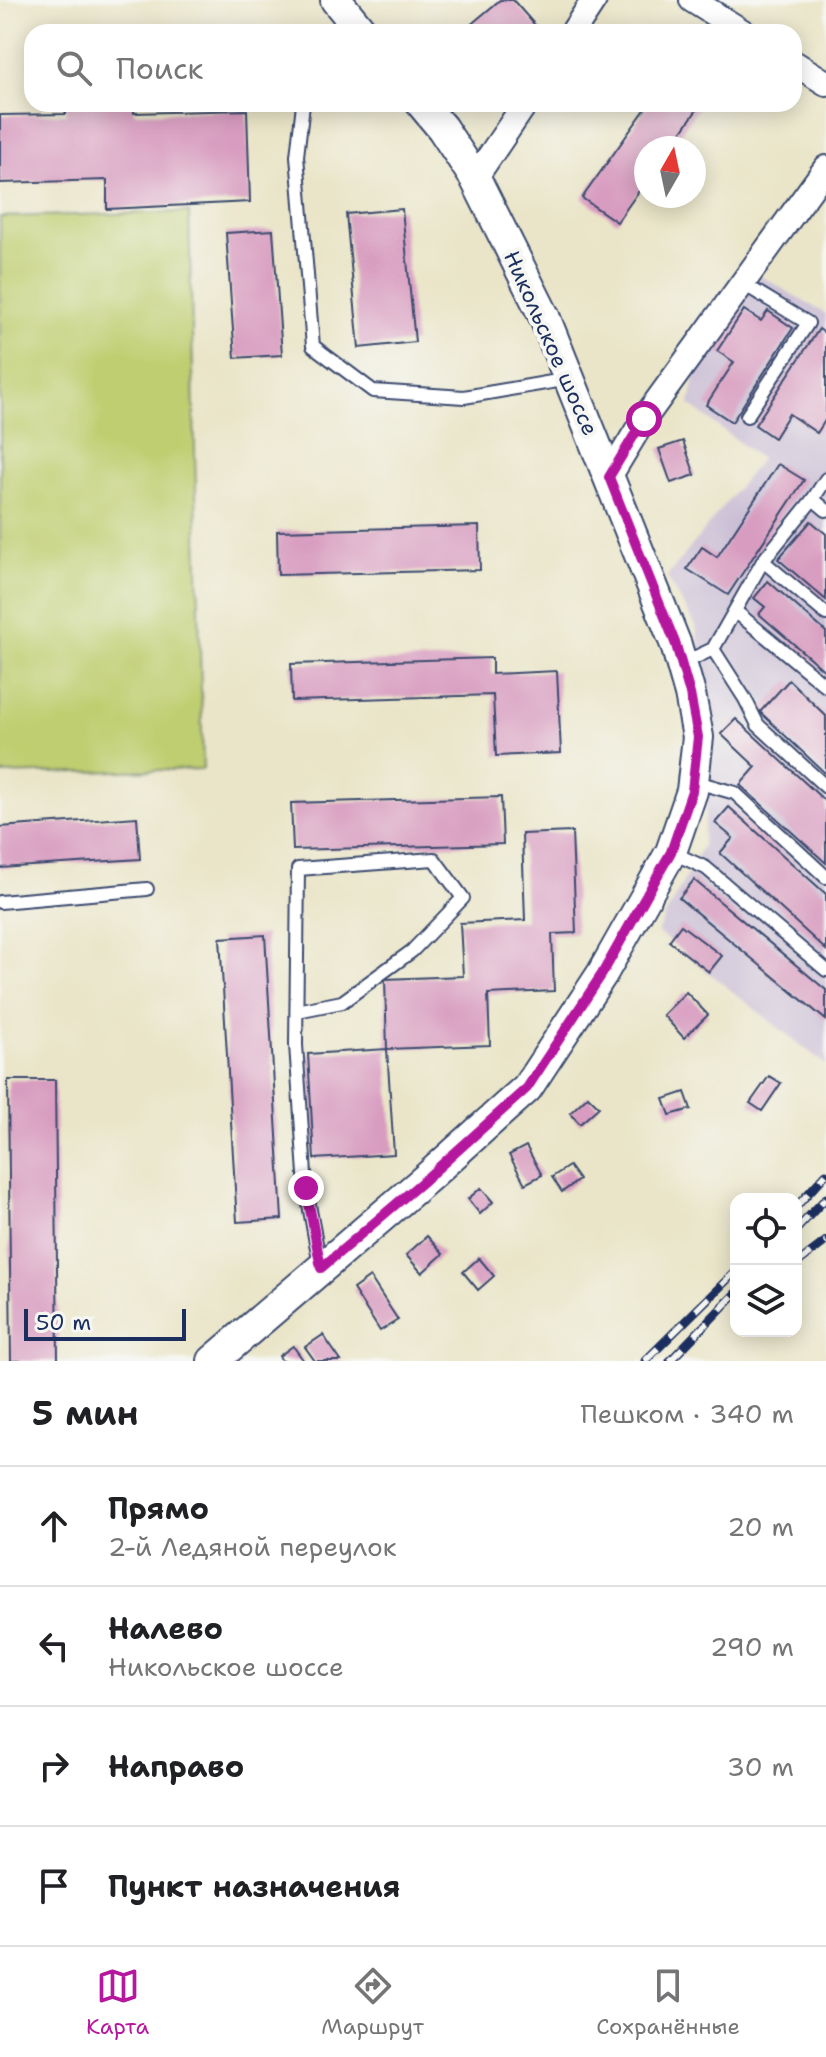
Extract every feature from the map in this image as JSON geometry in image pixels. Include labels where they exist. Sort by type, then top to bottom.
[{"type":"street","points":[[336,0],[356,24]]},
{"type":"street","points":[[578,24],[594,0]]},
{"type":"street","points":[[692,0],[730,24]]},
{"type":"street","points":[[802,68],[826,83]]},
{"type":"street","name":"Никольское шоссе","points":[[213,1361],[527,1088],[602,974],[671,852],[692,791],[698,737],[676,645],[544,316],[475,178],[429,112]]},
{"type":"street","points":[[475,178],[520,112]]},
{"type":"street","points":[[609,477],[644,419],[826,168]]},
{"type":"lane","points":[[302,112],[297,156],[313,346],[373,391],[464,397],[569,379]]},
{"type":"lane","points":[[742,283],[808,323],[747,416]]},
{"type":"lane","points":[[681,664],[713,649],[763,561],[826,479]]},
{"type":"lane","points":[[813,499],[826,510]]},
{"type":"lane","points":[[763,561],[826,614]]},
{"type":"lane","points":[[735,611],[826,686]]},
{"type":"lane","points":[[713,649],[758,725],[826,787]]},
{"type":"lane","points":[[693,781],[735,793],[826,877]]},
{"type":"lane","points":[[671,852],[706,868],[826,970]]},
{"type":"lane","points":[[297,1011],[342,1002],[412,951],[463,898],[434,859],[298,869],[296,1045],[306,1188],[321,1268]]},
{"type":"lane","points":[[0,902],[147,889]]},
{"type":"shaded area","points":[[761,276],[826,314],[826,1065],[657,932],[702,846],[713,745],[696,626],[667,577],[761,459],[690,405],[694,378]]},
{"type":"green space","points":[[189,212],[203,769],[0,774],[0,217]]},
{"type":"building","points":[[500,0],[513,0],[534,24],[472,24]]},
{"type":"building","points":[[247,112],[250,202],[107,209],[107,180],[0,183],[0,115]]},
{"type":"building","points":[[643,112],[695,112],[678,136],[634,136],[634,198],[617,222],[582,198]]},
{"type":"building","points":[[402,209],[415,342],[359,348],[346,214]]},
{"type":"building","points":[[273,230],[282,355],[235,358],[226,233]]},
{"type":"building","points":[[744,310],[761,321],[768,311],[793,328],[732,422],[706,405],[734,362],[717,351]]},
{"type":"building","points":[[819,329],[826,334],[826,419],[817,433],[789,414],[774,438],[755,425]]},
{"type":"building","points":[[683,441],[695,475],[671,483],[659,449]]},
{"type":"building","points":[[778,464],[804,480],[728,595],[687,569],[702,547],[717,557]]},
{"type":"building","points":[[811,521],[826,534],[826,600],[778,559]]},
{"type":"building","points":[[479,526],[480,570],[278,575],[277,531]]},
{"type":"building","points":[[768,581],[826,632],[826,672],[759,614],[765,607],[754,598]]},
{"type":"building","points":[[492,658],[492,674],[557,671],[561,753],[496,756],[493,695],[292,701],[291,664]]},
{"type":"building","points":[[789,680],[826,716],[826,774],[760,712]]},
{"type":"building","points":[[736,719],[826,802],[826,863],[740,785],[756,767],[721,734]]},
{"type":"building","points":[[501,797],[503,844],[293,850],[291,803]]},
{"type":"building","points":[[729,807],[826,894],[826,950],[720,853],[733,838],[715,823]]},
{"type":"building","points":[[137,817],[140,859],[0,868],[0,827]]},
{"type":"building","points":[[572,832],[576,933],[552,934],[554,991],[488,994],[490,1045],[387,1049],[385,979],[463,976],[460,923],[525,920],[522,834]]},
{"type":"building","points":[[694,880],[826,990],[826,1020],[679,898]]},
{"type":"building","points":[[681,925],[722,956],[709,972],[669,941]]},
{"type":"building","points":[[265,935],[282,1219],[237,1222],[220,938]]},
{"type":"building","points":[[686,992],[708,1015],[684,1038],[663,1015]]},
{"type":"building","points":[[387,1049],[394,1154],[314,1159],[308,1054]]},
{"type":"building","points":[[769,1076],[781,1083],[762,1111],[750,1103]]},
{"type":"building","points":[[8,1080],[55,1080],[58,1361],[11,1361]]},
{"type":"building","points":[[685,1092],[691,1109],[670,1115],[664,1099]]},
{"type":"building","points":[[588,1096],[599,1107],[580,1124],[570,1113]]},
{"type":"building","points":[[526,1146],[542,1175],[525,1184],[509,1155]]},
{"type":"building","points":[[569,1166],[579,1180],[562,1192],[552,1177]]},
{"type":"building","points":[[481,1188],[493,1202],[480,1214],[468,1199]]},
{"type":"building","points":[[427,1236],[443,1254],[422,1273],[406,1255]]},
{"type":"building","points":[[479,1258],[494,1276],[478,1290],[463,1272]]},
{"type":"building","points":[[370,1277],[398,1320],[380,1331],[353,1289]]},
{"type":"building","points":[[323,1335],[341,1361],[315,1361],[305,1347]]},
{"type":"building","points":[[293,1346],[304,1361],[282,1361],[279,1356]]},
{"type":"railway","points":[[802,1200],[826,1174]]},
{"type":"railway","points":[[802,1224],[826,1198]]},
{"type":"railway","points":[[802,1259],[826,1241]]},
{"type":"railway","points":[[645,1361],[730,1277]]},
{"type":"railway","points":[[670,1361],[730,1299]]},
{"type":"route","points":[[306,1188],[321,1268],[527,1088],[602,974],[671,852],[692,791],[698,737],[676,645],[609,477],[644,419]]}]
